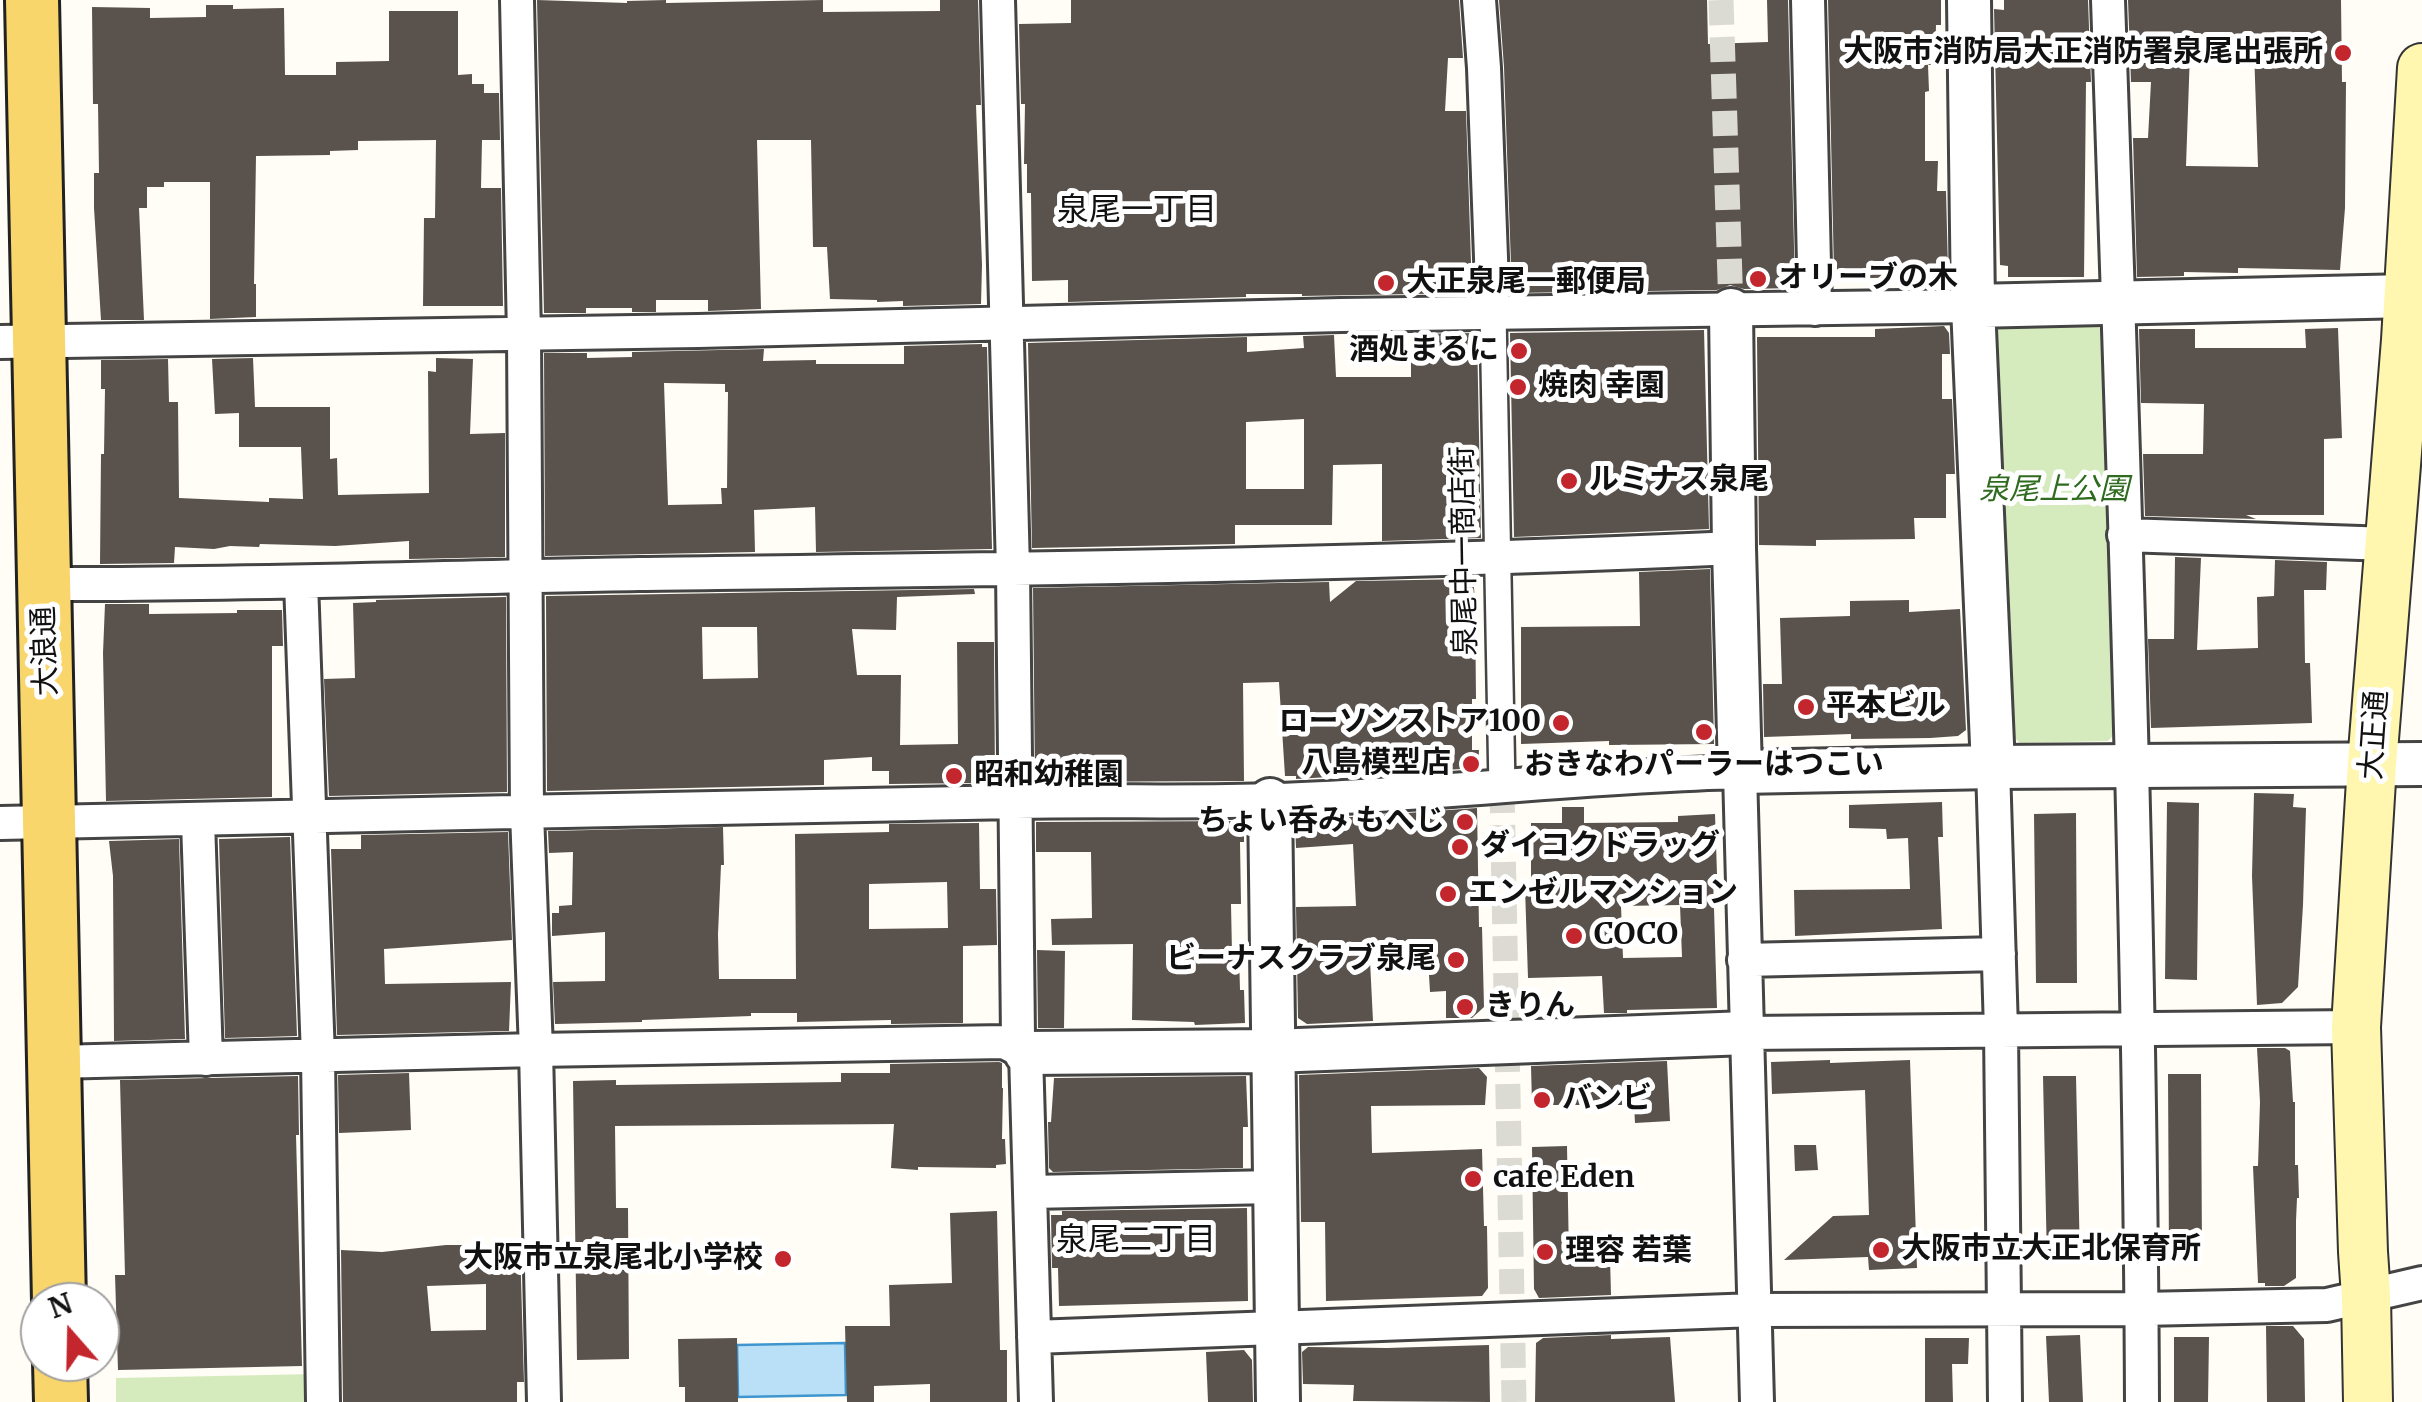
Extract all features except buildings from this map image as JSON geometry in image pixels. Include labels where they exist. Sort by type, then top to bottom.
[{"type":"main road","name":"大浪通","points":[[32,0],[20,341],[44,584],[25,822],[55,1062],[59,1282]]},
{"type":"main road","name":"大正通","points":[[2368,1402],[2356,1027],[2372,764],[2415,294],[2422,68]]},
{"type":"street","points":[[517,0],[524,335],[526,813],[544,1402]]},
{"type":"street","points":[[998,0],[1013,569],[1018,1037],[1026,1053],[1036,1402]]},
{"type":"street","points":[[1479,0],[1493,312]]},
{"type":"street","points":[[1808,0],[1815,309]]},
{"type":"street","points":[[1969,0],[1974,306],[2001,1030],[2004,1402]]},
{"type":"street","points":[[2108,0],[2132,766],[2142,1402]]},
{"type":"street","points":[[20,341],[524,335],[1493,312],[2118,304],[2415,294]]},
{"type":"street","points":[[1731,310],[1744,960],[1758,1402]]},
{"type":"street","name":"泉尾中一商店街","points":[[1493,312],[1502,788]]},
{"type":"street","points":[[2124,536],[2390,544]]},
{"type":"street","points":[[44,584],[1498,559],[1734,548]]},
{"type":"street","points":[[301,582],[318,1057],[324,1402]]},
{"type":"street","points":[[25,822],[1270,800],[1740,772],[2422,764]]},
{"type":"street","points":[[1270,800],[1278,1402]]},
{"type":"street","points":[[198,820],[206,1059]]},
{"type":"street","points":[[1744,960],[1998,954]]},
{"type":"street","points":[[55,1062],[1004,1042],[1026,1053],[1272,1050],[1746,1033],[2356,1027]]},
{"type":"street","points":[[1030,1192],[1274,1187]]},
{"type":"street","points":[[1034,1337],[1755,1310],[2327,1305],[2422,1283]]},
{"type":"green space","name":"泉尾上公園","points":[[2091,322],[2103,330],[2119,729],[2108,741],[2020,743],[2008,731],[1992,336],[2005,323]]},
{"type":"green space","points":[[316,1374],[316,1402],[116,1402],[116,1382],[120,1378]]},
{"type":"water","points":[[845,1343],[846,1395],[738,1397],[737,1345]]},
{"type":"tunnel","points":[[1721,0],[1731,310]]},
{"type":"tunnel","points":[[1502,788],[1514,1402]]},
{"type":"place","name":"大阪市消防局大正消防署泉尾出張所","points":[[2343,53]]},
{"type":"place","name":"オリーブの木","points":[[1758,279]]},
{"type":"place","name":"大正泉尾一郵便局","points":[[1386,283]]},
{"type":"place","name":"酒処まるに","points":[[1519,351]]},
{"type":"place","name":"焼肉 幸園","points":[[1518,387]]},
{"type":"place","name":"ルミナス泉尾","points":[[1569,481]]},
{"type":"place","name":"平本ビル","points":[[1806,707]]},
{"type":"place","name":"ローソンストア100","points":[[1561,723]]},
{"type":"place","name":"おきなわパーラーはつこい","points":[[1704,732]]},
{"type":"place","name":"八島模型店","points":[[1471,764]]},
{"type":"place","name":"昭和幼稚園","points":[[954,776]]},
{"type":"place","name":"ちょい呑み もへじ","points":[[1465,822]]},
{"type":"place","name":"ダイコクドラッグ","points":[[1460,847]]},
{"type":"place","name":"エンゼルマンション","points":[[1448,894]]},
{"type":"place","name":"COCO","points":[[1574,936]]},
{"type":"place","name":"ビーナスクラブ泉尾","points":[[1456,960]]},
{"type":"place","name":"きりん","points":[[1465,1007]]},
{"type":"place","name":"バンビ","points":[[1542,1100]]},
{"type":"place","name":"cafe Eden","points":[[1473,1179]]},
{"type":"place","name":"大阪市立大正北保育所","points":[[1881,1250]]},
{"type":"place","name":"理容 若葉","points":[[1545,1252]]},
{"type":"place","name":"大阪市立泉尾北小学校","points":[[783,1259]]},
{"type":"district","name":"泉尾一丁目","points":[[1137,211]]},
{"type":"district","name":"泉尾二丁目","points":[[1136,1241]]}]
